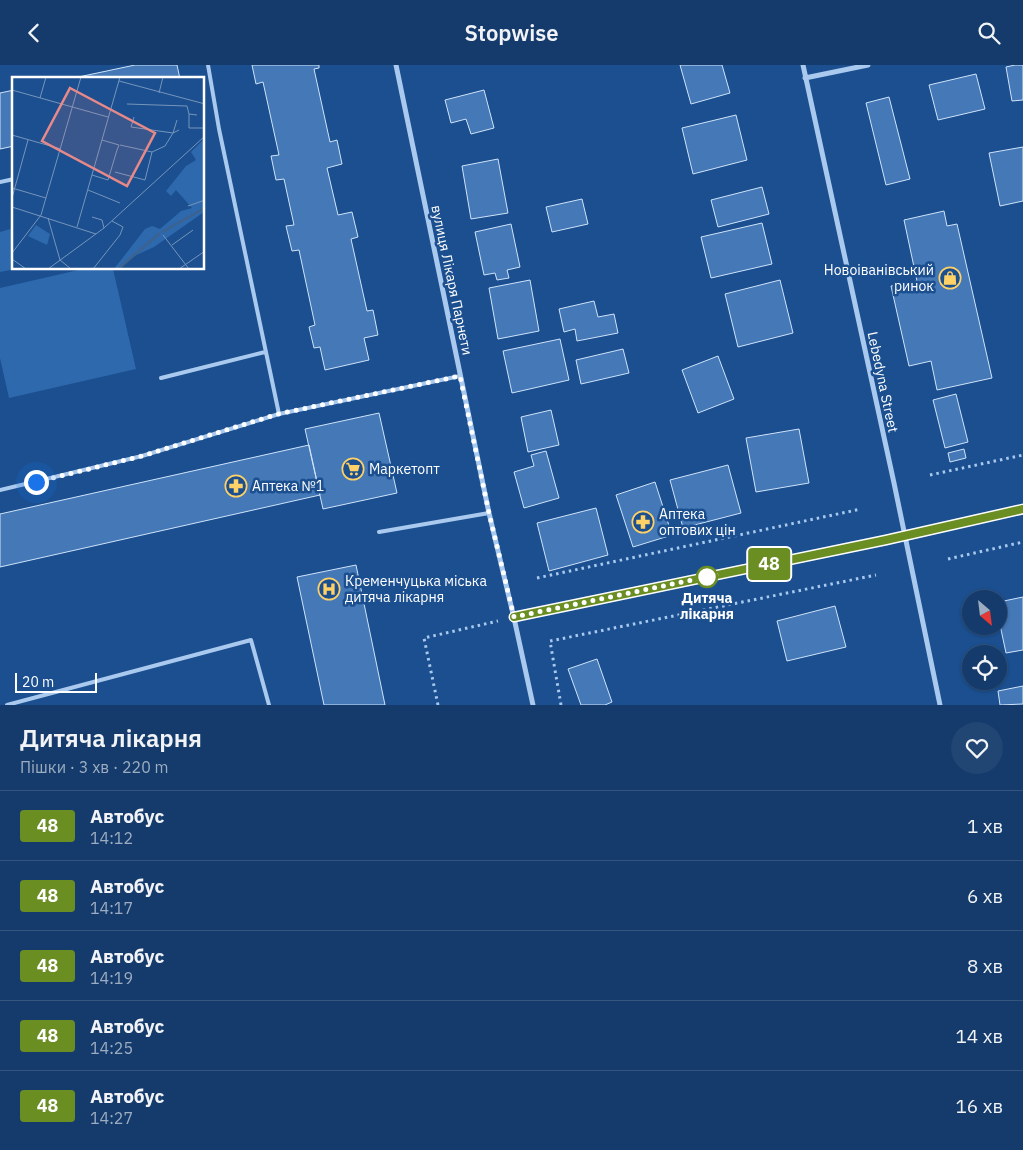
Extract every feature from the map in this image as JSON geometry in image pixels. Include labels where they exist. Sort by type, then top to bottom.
[{"type":"street","name":"вулиця Лікаря Парнети","points":[[396,65],[489,513],[533,705]]},
{"type":"street","name":"Lebedyna Street","points":[[803,65],[940,705]]},
{"type":"street","points":[[806,78],[868,65]]},
{"type":"street","points":[[514,617],[904,536],[1023,509]]},
{"type":"lane","points":[[208,65],[219,129],[278,414]]},
{"type":"lane","points":[[161,378],[265,352]]},
{"type":"lane","points":[[0,490],[142,456],[278,414],[460,376]]},
{"type":"lane","points":[[379,531],[489,513]]},
{"type":"lane","points":[[6,705],[251,640],[268,705]]},
{"type":"path","points":[[930,475],[1023,455]]},
{"type":"path","points":[[537,578],[861,509]]},
{"type":"path","points":[[948,559],[1023,542]]},
{"type":"path","points":[[561,705],[550,641],[876,575]]},
{"type":"path","points":[[438,705],[424,638],[514,617]]},
{"type":"shaded area","points":[[12,229],[12,270],[0,272],[0,232]]},
{"type":"shaded area","points":[[79,270],[113,270],[136,369],[9,398],[0,358],[0,288]]},
{"type":"building","points":[[135,65],[177,65],[180,77],[78,77]]},
{"type":"building","points":[[252,65],[319,65],[319,68],[314,69],[330,142],[337,140],[342,164],[327,168],[338,215],[352,212],[358,237],[351,239],[367,311],[373,310],[378,335],[364,338],[369,360],[325,370],[320,347],[314,348],[309,327],[315,325],[299,250],[292,251],[286,226],[294,225],[284,179],[276,180],[271,156],[279,155],[263,82],[256,84]]},
{"type":"building","points":[[680,65],[722,65],[730,93],[691,104]]},
{"type":"building","points":[[1023,65],[1023,100],[1012,101],[1006,67]]},
{"type":"building","points":[[976,74],[985,109],[938,120],[929,85]]},
{"type":"building","points":[[12,90],[12,146],[0,149],[0,93]]},
{"type":"building","points":[[484,90],[494,128],[471,134],[466,119],[451,123],[445,100]]},
{"type":"building","points":[[889,97],[910,179],[886,185],[866,103]]},
{"type":"building","points":[[736,115],[747,160],[693,174],[682,128]]},
{"type":"building","points":[[1023,147],[1023,201],[1000,206],[989,153]]},
{"type":"building","points":[[498,159],[508,213],[471,219],[462,166]]},
{"type":"building","points":[[762,187],[769,214],[718,227],[711,200]]},
{"type":"building","points":[[582,199],[588,224],[552,232],[546,207]]},
{"type":"building","points":[[944,211],[947,226],[957,224],[992,378],[937,390],[931,361],[909,366],[891,286],[917,281],[904,220]]},
{"type":"building","points":[[762,223],[772,264],[711,278],[701,237]]},
{"type":"building","points":[[511,224],[520,267],[507,270],[509,278],[497,280],[495,273],[484,275],[475,232]]},
{"type":"building","points":[[530,280],[539,331],[498,339],[489,288]]},
{"type":"building","points":[[780,280],[793,333],[738,347],[725,294]]},
{"type":"building","points":[[594,301],[598,317],[614,314],[618,333],[577,341],[575,329],[564,332],[559,309]]},
{"type":"building","points":[[560,339],[569,380],[512,393],[503,351]]},
{"type":"building","points":[[623,349],[629,373],[581,384],[576,360]]},
{"type":"building","points":[[718,356],[734,399],[698,413],[682,370]]},
{"type":"building","points":[[956,394],[968,442],[945,448],[933,400]]},
{"type":"building","points":[[551,410],[559,445],[528,452],[521,417]]},
{"type":"building","name":"Маркетопт","points":[[379,413],[397,493],[323,509],[305,429]]},
{"type":"building","points":[[799,429],[809,483],[756,492],[746,438]]},
{"type":"building","points":[[309,445],[320,495],[0,567],[0,514]]},
{"type":"building","points":[[964,449],[966,458],[950,462],[948,453]]},
{"type":"building","points":[[546,451],[559,498],[524,508],[514,472],[534,466],[531,455]]},
{"type":"building","points":[[728,465],[741,513],[683,528],[670,480]]},
{"type":"building","points":[[655,482],[672,535],[633,547],[616,495]]},
{"type":"building","points":[[596,508],[608,555],[549,571],[537,523]]},
{"type":"building","points":[[356,565],[385,705],[324,705],[297,577]]},
{"type":"building","points":[[1023,597],[1023,650],[1007,653],[1007,645],[1004,645],[1002,635],[1008,635],[1008,600]]},
{"type":"building","points":[[835,606],[846,647],[787,661],[777,621]]},
{"type":"building","points":[[597,659],[612,702],[605,705],[581,705],[568,669]]},
{"type":"building","points":[[1023,686],[1023,704],[1000,705],[998,691]]},
{"type":"bus line","name":"48","points":[[514,617],[886,540],[1023,509]]},
{"type":"place","name":"Новоіванівський ринок","points":[[950,278]]},
{"type":"place","name":"Маркетопт","points":[[353,469]]},
{"type":"place","name":"Аптека №1","points":[[236,486]]},
{"type":"place","name":"Аптека оптових цін","points":[[643,522]]},
{"type":"place","name":"Дитяча лікарня","points":[[707,577]]},
{"type":"place","name":"Кременчуцька міська дитяча лікарня","points":[[329,589]]},
{"type":"route","points":[[36,482],[142,456],[278,414],[460,376],[489,513],[514,617],[716,575],[707,577]]}]
